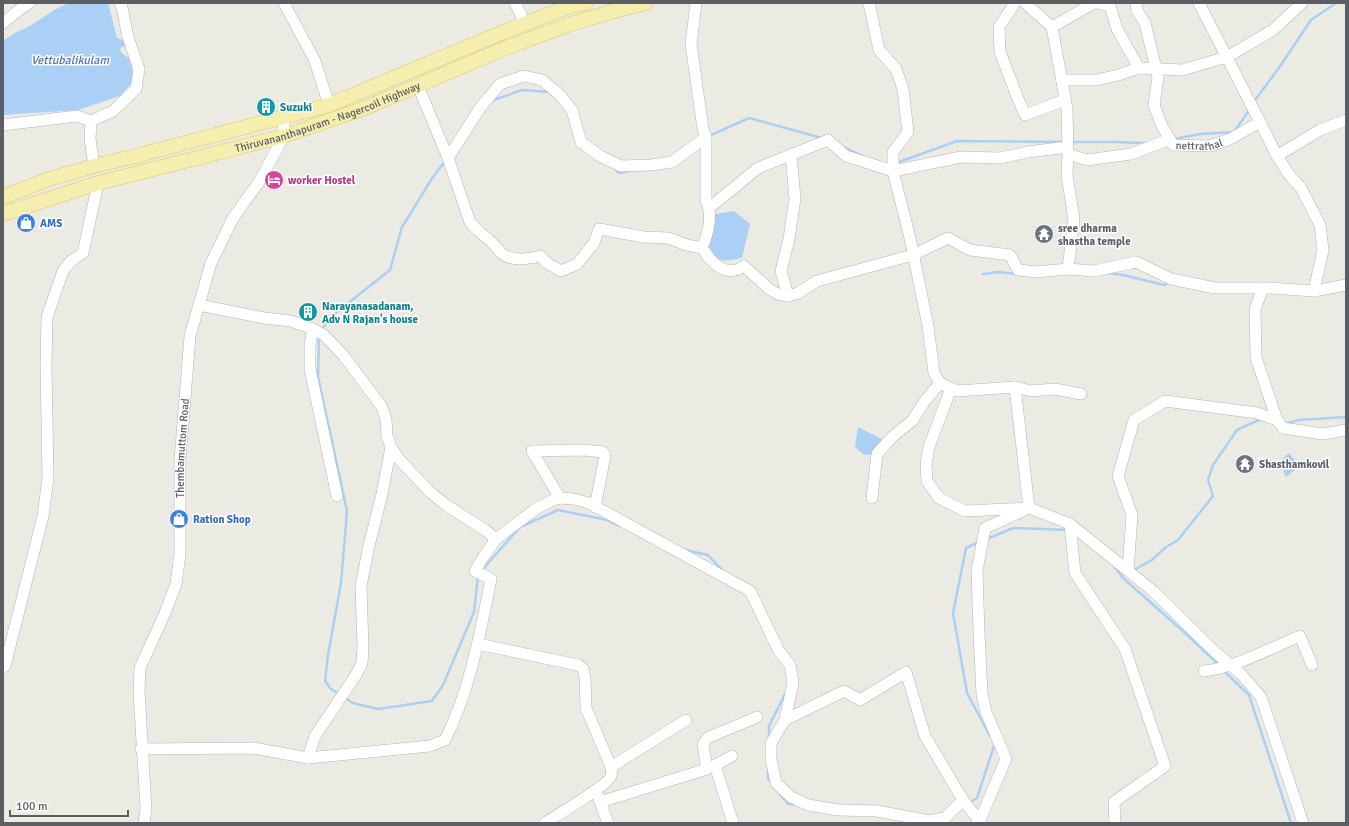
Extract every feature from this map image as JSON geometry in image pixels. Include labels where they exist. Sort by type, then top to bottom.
[{"type":"main road","name":"Thiruvananthapuram - Nagercoil Highway","points":[[3,197],[49,180],[94,166],[329,105],[525,23],[568,7],[586,3]]},
{"type":"main road","name":"Thiruvananthapuram - Nagercoil Highway","points":[[3,214],[98,183],[284,136],[365,108],[508,47],[571,24],[646,3]]},
{"type":"street","points":[[3,23],[29,3]]},
{"type":"street","points":[[3,125],[77,116],[91,121],[113,112],[136,89],[139,69],[128,37],[120,3]]},
{"type":"street","points":[[284,3],[315,61],[329,105]]},
{"type":"street","points":[[515,3],[525,23]]},
{"type":"street","points":[[696,3],[691,44],[703,129],[706,137],[706,201],[709,208],[707,236],[702,248]]},
{"type":"street","points":[[869,3],[879,50],[896,69],[903,89],[908,132],[893,152],[893,167],[914,255],[928,326],[934,373],[940,383],[957,391],[1015,387],[1032,391],[1055,389],[1081,394]]},
{"type":"street","points":[[1015,3],[999,27],[1000,52],[1025,115],[1065,100]]},
{"type":"street","points":[[1025,3],[1052,27],[1067,109],[1067,176],[1074,219],[1068,269]]},
{"type":"street","points":[[1052,27],[1094,3]]},
{"type":"street","points":[[1097,3],[1110,6],[1116,30],[1139,68]]},
{"type":"street","name":"nettrathal","points":[[1136,3],[1137,11],[1145,23],[1158,77],[1154,105],[1162,126],[1173,145],[1210,146],[1230,139],[1260,122]]},
{"type":"street","points":[[1199,3],[1254,111],[1268,135],[1277,156],[1290,176],[1301,188],[1320,225],[1324,250],[1314,291]]},
{"type":"street","points":[[1062,80],[1097,80],[1139,68],[1182,70],[1227,57],[1273,30],[1302,3]]},
{"type":"street","points":[[448,158],[480,108],[500,84],[524,76],[542,80],[559,94],[572,110],[581,142],[600,156],[621,166],[651,165],[672,162],[706,137]]},
{"type":"street","points":[[418,86],[448,158],[470,222],[476,230],[489,240],[502,254],[511,258],[524,259],[540,256],[547,263],[561,271],[577,264],[594,243],[599,230],[644,237],[668,238],[687,245],[702,248],[713,263],[724,270],[734,271],[744,266],[769,289],[778,294],[788,296],[798,293],[817,281],[914,255],[948,238],[970,250],[1010,255],[1018,270],[1036,272],[1068,269],[1094,271],[1136,262],[1171,279],[1214,288],[1263,288],[1314,291],[1346,285]]},
{"type":"street","points":[[284,117],[284,136]]},
{"type":"street","points":[[1277,156],[1320,130],[1346,120]]},
{"type":"street","points":[[91,121],[90,139],[94,166]]},
{"type":"street","name":"Thembamuttom Road","points":[[144,823],[146,809],[139,691],[140,668],[165,613],[176,584],[180,554],[180,460],[190,336],[211,263],[233,218],[259,182],[284,136]]},
{"type":"street","points":[[709,208],[758,168],[828,140],[846,156],[893,167],[961,158],[1000,158],[1067,146],[1087,160],[1131,154],[1170,139]]},
{"type":"street","points":[[788,296],[781,271],[789,239],[796,198],[791,155]]},
{"type":"street","points":[[3,667],[5,666],[43,516],[48,478],[46,365],[47,316],[63,271],[71,261],[83,253],[98,183]]},
{"type":"street","points":[[1263,288],[1256,309],[1256,358],[1277,420],[1283,428],[1290,430],[1323,434],[1346,430]]},
{"type":"street","points":[[199,305],[264,318],[292,321],[324,335],[343,356],[382,407],[386,419],[387,436],[391,447],[408,469],[429,491],[446,505],[485,530],[496,539]]},
{"type":"street","points":[[313,329],[310,344],[310,369],[337,496]]},
{"type":"street","points":[[872,498],[877,454],[892,437],[912,421],[925,401],[940,383]]},
{"type":"street","points":[[1015,387],[1029,508]]},
{"type":"street","points":[[951,388],[929,447],[926,464],[927,481],[939,498],[965,511],[1029,508],[1070,525],[1153,591],[1241,674],[1261,698],[1303,823]]},
{"type":"street","points":[[1128,570],[1132,515],[1118,476],[1134,420],[1165,401],[1257,412],[1277,420]]},
{"type":"street","points":[[308,758],[315,736],[356,675],[362,663],[361,586],[391,447]]},
{"type":"street","points":[[560,498],[532,451],[590,450],[603,452],[605,456],[595,507]]},
{"type":"street","points":[[142,749],[253,748],[308,758],[430,746],[445,740],[462,701],[478,644],[492,579],[475,571],[496,539],[536,508],[560,498],[574,499],[589,503],[750,591],[779,651],[790,664],[793,683],[785,720],[771,744],[771,759],[776,783],[791,797],[808,805],[838,810],[877,811],[930,821],[946,817],[963,800]]},
{"type":"street","points":[[979,823],[1006,759],[986,712],[982,694],[977,571],[986,528],[1029,508]]},
{"type":"street","points":[[1070,525],[1076,573],[1125,649],[1166,766],[1114,802],[1115,823]]},
{"type":"street","points":[[1204,671],[1216,670],[1230,665],[1300,636],[1312,665]]},
{"type":"street","points":[[478,644],[578,665],[583,669],[585,678],[586,708],[611,767],[611,776],[609,780],[596,790],[545,823]]},
{"type":"street","points":[[785,720],[844,692],[860,700],[906,672],[925,736],[963,800],[979,823]]},
{"type":"street","points":[[600,802],[707,769],[703,745],[707,738],[757,717]]},
{"type":"street","points":[[611,767],[686,720]]},
{"type":"street","points":[[732,756],[715,765],[733,823]]},
{"type":"street","points":[[596,790],[608,823]]},
{"type":"water","name":"Vettubalikulam","points":[[69,3],[108,3],[117,38],[126,41],[128,46],[121,47],[120,50],[129,58],[134,77],[133,81],[120,96],[78,110],[3,115],[3,41],[30,26],[54,10]]},
{"type":"water","points":[[734,211],[750,224],[742,258],[723,260],[714,254],[706,242],[715,214]]},
{"type":"water","points":[[858,427],[887,442],[880,454],[864,455],[855,447]]},
{"type":"water","points":[[1289,453],[1300,466],[1286,477],[1279,462]]},
{"type":"waterway","points":[[1253,103],[1311,20],[1336,3]]},
{"type":"waterway","points":[[491,101],[522,90],[550,92]]},
{"type":"waterway","points":[[1174,139],[1201,134],[1234,132],[1250,109]]},
{"type":"waterway","points":[[709,136],[749,118],[822,138]]},
{"type":"waterway","points":[[896,163],[957,141],[1065,142]]},
{"type":"waterway","points":[[1070,142],[1147,143]]},
{"type":"waterway","points":[[843,147],[862,156]]},
{"type":"waterway","points":[[322,330],[328,319],[390,270],[402,227],[433,177],[446,160]]},
{"type":"waterway","points":[[614,168],[619,173],[629,171]]},
{"type":"waterway","points":[[983,274],[998,272],[1016,274]]},
{"type":"waterway","points":[[1108,273],[1164,285],[1169,283]]},
{"type":"waterway","points":[[319,336],[318,377],[347,511],[341,583],[328,655],[325,681],[331,689],[339,694]]},
{"type":"waterway","points":[[1285,424],[1299,420],[1346,417]]},
{"type":"waterway","points":[[1134,570],[1152,560],[1166,547],[1178,540],[1213,496],[1208,480],[1213,465],[1237,430],[1261,419]]},
{"type":"waterway","points":[[482,570],[520,527],[558,510],[607,520],[619,526]]},
{"type":"waterway","points":[[987,539],[1013,528],[1068,530]]},
{"type":"waterway","points":[[979,542],[966,548],[953,613],[967,693],[990,736]]},
{"type":"waterway","points":[[685,550],[708,555],[723,571]]},
{"type":"waterway","points":[[1113,565],[1123,578],[1218,664]]},
{"type":"waterway","points":[[345,698],[353,703],[378,709],[432,701],[443,685],[474,612],[478,576]]},
{"type":"waterway","points":[[1224,671],[1249,695],[1291,823]]},
{"type":"waterway","points":[[769,739],[769,726],[787,690]]},
{"type":"waterway","points":[[969,803],[977,798],[995,743],[994,742]]},
{"type":"waterway","points":[[768,770],[768,778],[771,782]]},
{"type":"waterway","points":[[780,794],[788,804],[798,805]]},
{"type":"place","name":"Suzuki","points":[[266,107]]},
{"type":"place","name":"worker Hostel","points":[[274,180]]},
{"type":"place","name":"AMS","points":[[26,223]]},
{"type":"place","name":"sree dharma shastha temple","points":[[1044,234]]},
{"type":"place","name":"Narayanasadanam, Adv N Rajan's house","points":[[308,312]]},
{"type":"place","name":"Shasthamkovil","points":[[1245,464]]},
{"type":"place","name":"Ration Shop","points":[[179,519]]}]
